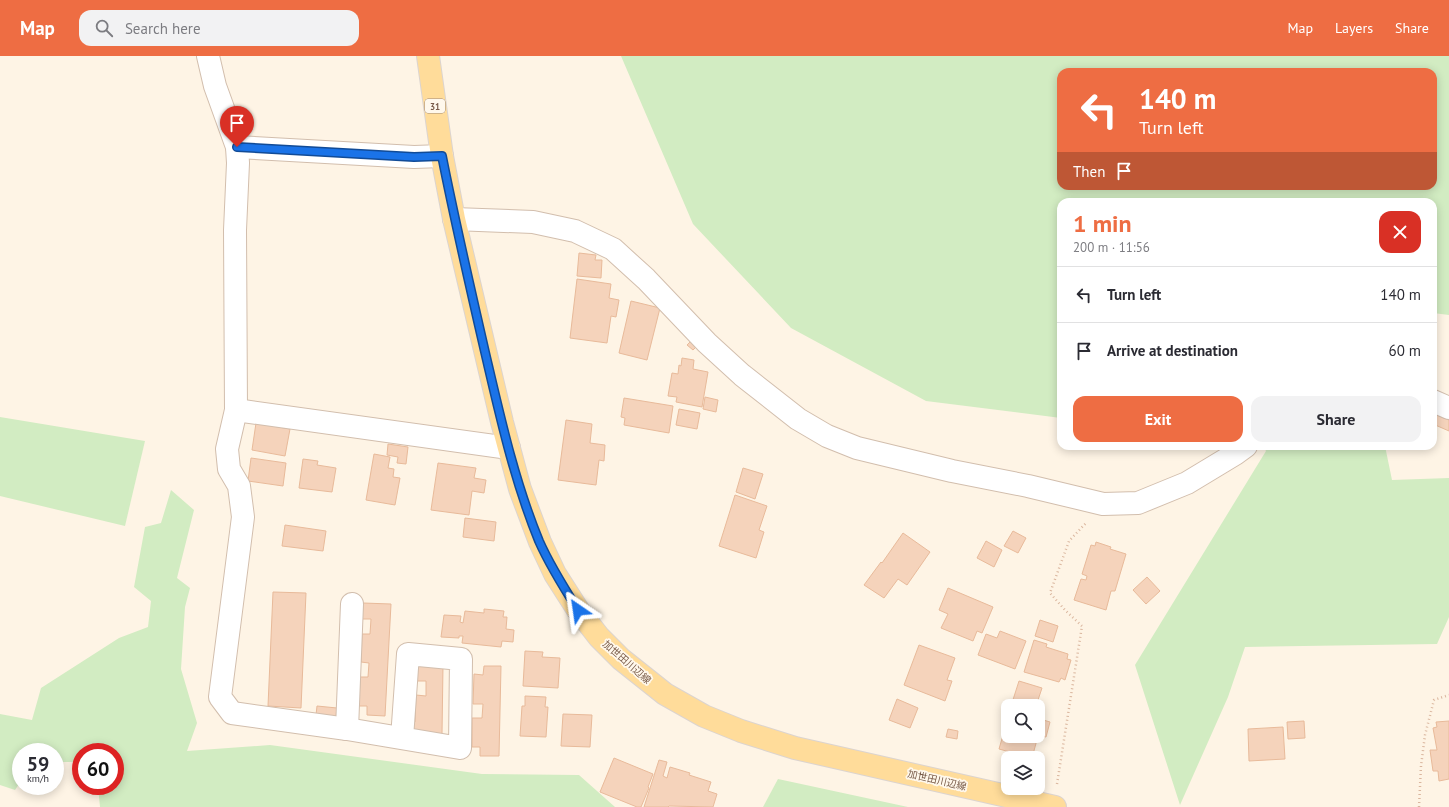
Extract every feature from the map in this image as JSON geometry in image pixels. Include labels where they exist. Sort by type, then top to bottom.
[{"type":"main road","name":"加世田川辺線","points":[[428,56],[442,156],[454,220],[520,489],[540,542],[555,574],[578,610],[599,637],[621,659],[665,694],[704,716],[742,731],[795,748],[1055,807]]},
{"type":"street","points":[[208,56],[215,86],[237,147],[238,163],[235,230],[236,410],[228,449],[229,469],[239,486],[243,517],[220,697],[232,713],[347,729],[460,748],[461,659],[408,654],[402,738]]},
{"type":"street","points":[[237,147],[414,157],[442,156]]},
{"type":"street","points":[[454,220],[533,222],[575,231],[613,249],[646,278],[707,343],[742,375],[798,419],[827,436],[864,450],[1103,504],[1138,503],[1187,483],[1240,450]]},
{"type":"street","points":[[1437,403],[1449,408]]},
{"type":"street","points":[[236,410],[509,448]]},
{"type":"street","points":[[347,729],[352,604]]},
{"type":"path","points":[[1055,807],[1082,626],[1050,593],[1069,541],[1103,504]]},
{"type":"path","points":[[1419,807],[1421,766],[1427,728],[1434,700],[1449,695]]},
{"type":"green space","points":[[621,56],[1449,56],[1449,315],[1437,314],[1437,198],[1057,198],[1057,417],[926,401],[791,328],[693,224]]},
{"type":"green space","points":[[0,417],[145,441],[125,526],[0,496]]},
{"type":"green space","points":[[1386,450],[1392,480],[1449,478],[1449,617],[1437,644],[1245,647],[1228,697],[1180,805],[1135,665],[1266,451]]},
{"type":"green space","points":[[171,490],[194,510],[177,578],[190,588],[185,607],[181,669],[197,723],[187,751],[270,745],[482,774],[579,775],[615,807],[100,807],[99,795],[124,795],[124,743],[72,743],[72,762],[64,762],[64,743],[12,743],[12,789],[0,785],[0,714],[32,720],[41,688],[119,638],[148,627],[151,601],[134,587],[145,527],[161,523]]},
{"type":"green space","points":[[778,779],[908,807],[763,807]]},
{"type":"building","points":[[579,253],[596,255],[595,260],[602,260],[601,278],[577,276]]},
{"type":"building","points":[[577,279],[611,284],[609,298],[619,300],[616,317],[611,316],[607,343],[570,338]]},
{"type":"building","points":[[631,301],[660,308],[647,360],[619,353]]},
{"type":"building","points":[[691,341],[697,346],[693,350],[687,345]]},
{"type":"building","points":[[682,358],[694,360],[693,369],[708,372],[702,407],[676,402],[677,397],[668,396],[672,373],[678,374],[679,365],[681,366]]},
{"type":"building","points":[[705,397],[718,400],[716,412],[703,409]]},
{"type":"building","points":[[624,398],[673,406],[669,433],[624,425],[625,418],[621,417]]},
{"type":"building","points":[[679,409],[700,413],[697,429],[676,425]]},
{"type":"building","points":[[1437,415],[1449,420],[1449,431],[1437,426]]},
{"type":"building","points":[[566,420],[592,424],[590,443],[605,445],[604,461],[599,460],[596,485],[558,480]]},
{"type":"building","points":[[256,423],[290,429],[285,456],[252,450]]},
{"type":"building","points":[[388,444],[408,447],[406,464],[397,463],[398,457],[387,455]]},
{"type":"building","points":[[374,454],[390,457],[388,468],[394,469],[393,477],[400,478],[395,505],[366,500]]},
{"type":"building","points":[[251,458],[286,463],[283,486],[248,481]]},
{"type":"building","points":[[303,459],[318,461],[317,465],[336,468],[332,492],[299,488]]},
{"type":"building","points":[[438,463],[476,468],[474,478],[486,480],[484,493],[472,491],[469,515],[431,510]]},
{"type":"building","points":[[743,468],[763,474],[755,499],[736,492]]},
{"type":"building","points":[[735,495],[767,506],[759,530],[764,532],[756,558],[719,546]]},
{"type":"building","points":[[465,518],[496,522],[494,541],[463,537]]},
{"type":"building","points":[[285,525],[326,531],[323,551],[282,546]]},
{"type":"building","points":[[1013,531],[1026,538],[1018,553],[1004,546]]},
{"type":"building","points":[[903,533],[930,552],[907,585],[898,579],[884,598],[864,585],[881,562],[882,563]]},
{"type":"building","points":[[986,541],[1002,550],[994,567],[977,558]]},
{"type":"building","points":[[1096,542],[1111,547],[1110,549],[1126,554],[1115,591],[1111,591],[1106,610],[1074,600],[1081,579],[1086,580],[1087,576],[1082,574],[1091,545],[1095,546]]},
{"type":"building","points":[[1147,577],[1160,591],[1146,604],[1133,590]]},
{"type":"building","points":[[948,588],[993,607],[982,633],[977,631],[973,641],[941,628],[948,614],[939,610]]},
{"type":"building","points":[[273,592],[306,593],[301,708],[268,706]]},
{"type":"building","points":[[363,603],[391,604],[385,716],[367,715],[367,706],[359,706],[360,677],[368,677],[369,663],[361,662],[362,634],[370,634],[371,619],[362,619]]},
{"type":"building","points":[[484,609],[504,611],[503,617],[507,617],[506,629],[514,630],[513,642],[502,641],[501,647],[462,643],[463,636],[459,636],[459,638],[441,637],[444,615],[461,616],[460,622],[463,623],[465,611],[484,613]]},
{"type":"building","points":[[1040,620],[1058,626],[1053,642],[1035,636]]},
{"type":"building","points":[[1000,631],[1026,641],[1015,669],[978,655],[986,634],[997,638]]},
{"type":"building","points":[[1034,640],[1047,644],[1046,647],[1068,654],[1067,659],[1071,660],[1065,680],[1061,678],[1059,682],[1024,672]]},
{"type":"building","points":[[919,645],[955,658],[947,680],[952,681],[945,701],[904,685]]},
{"type":"building","points":[[525,651],[543,652],[542,657],[560,658],[558,688],[523,686]]},
{"type":"building","points":[[416,665],[443,665],[442,734],[410,733],[410,722],[415,722],[416,695],[426,696],[426,681],[416,681]]},
{"type":"building","points":[[484,666],[501,666],[499,756],[480,756],[480,747],[472,747],[472,718],[482,718],[483,704],[473,704],[474,674],[483,675]]},
{"type":"building","points":[[1019,681],[1042,688],[1038,699],[1013,699]]},
{"type":"building","points":[[525,696],[546,697],[545,707],[548,707],[546,737],[520,736],[522,706],[525,706]]},
{"type":"building","points":[[897,699],[918,708],[910,728],[889,720]]},
{"type":"building","points":[[317,706],[337,708],[336,717],[316,715]]},
{"type":"building","points":[[563,714],[592,715],[590,747],[561,746]]},
{"type":"building","points":[[1045,720],[1050,722],[1045,737]]},
{"type":"building","points":[[1304,721],[1305,738],[1288,739],[1287,722]]},
{"type":"building","points":[[1449,721],[1449,779],[1439,781],[1438,771],[1433,771],[1430,750],[1437,750],[1433,728],[1437,727],[1436,722]]},
{"type":"building","points":[[1283,727],[1285,759],[1249,761],[1248,729]]},
{"type":"building","points":[[948,729],[958,731],[957,739],[946,737]]},
{"type":"building","points":[[1001,742],[1036,743],[1034,751],[1006,751],[999,749]]},
{"type":"building","points":[[614,758],[653,774],[641,807],[637,807],[600,792]]},
{"type":"building","points":[[659,760],[667,762],[663,776],[667,778],[670,767],[690,773],[689,775],[711,782],[708,791],[717,794],[713,807],[644,807]]},
{"type":"route","points":[[237,147],[414,157],[442,156],[454,220],[502,422],[520,489],[540,542],[555,574],[578,610]]}]
